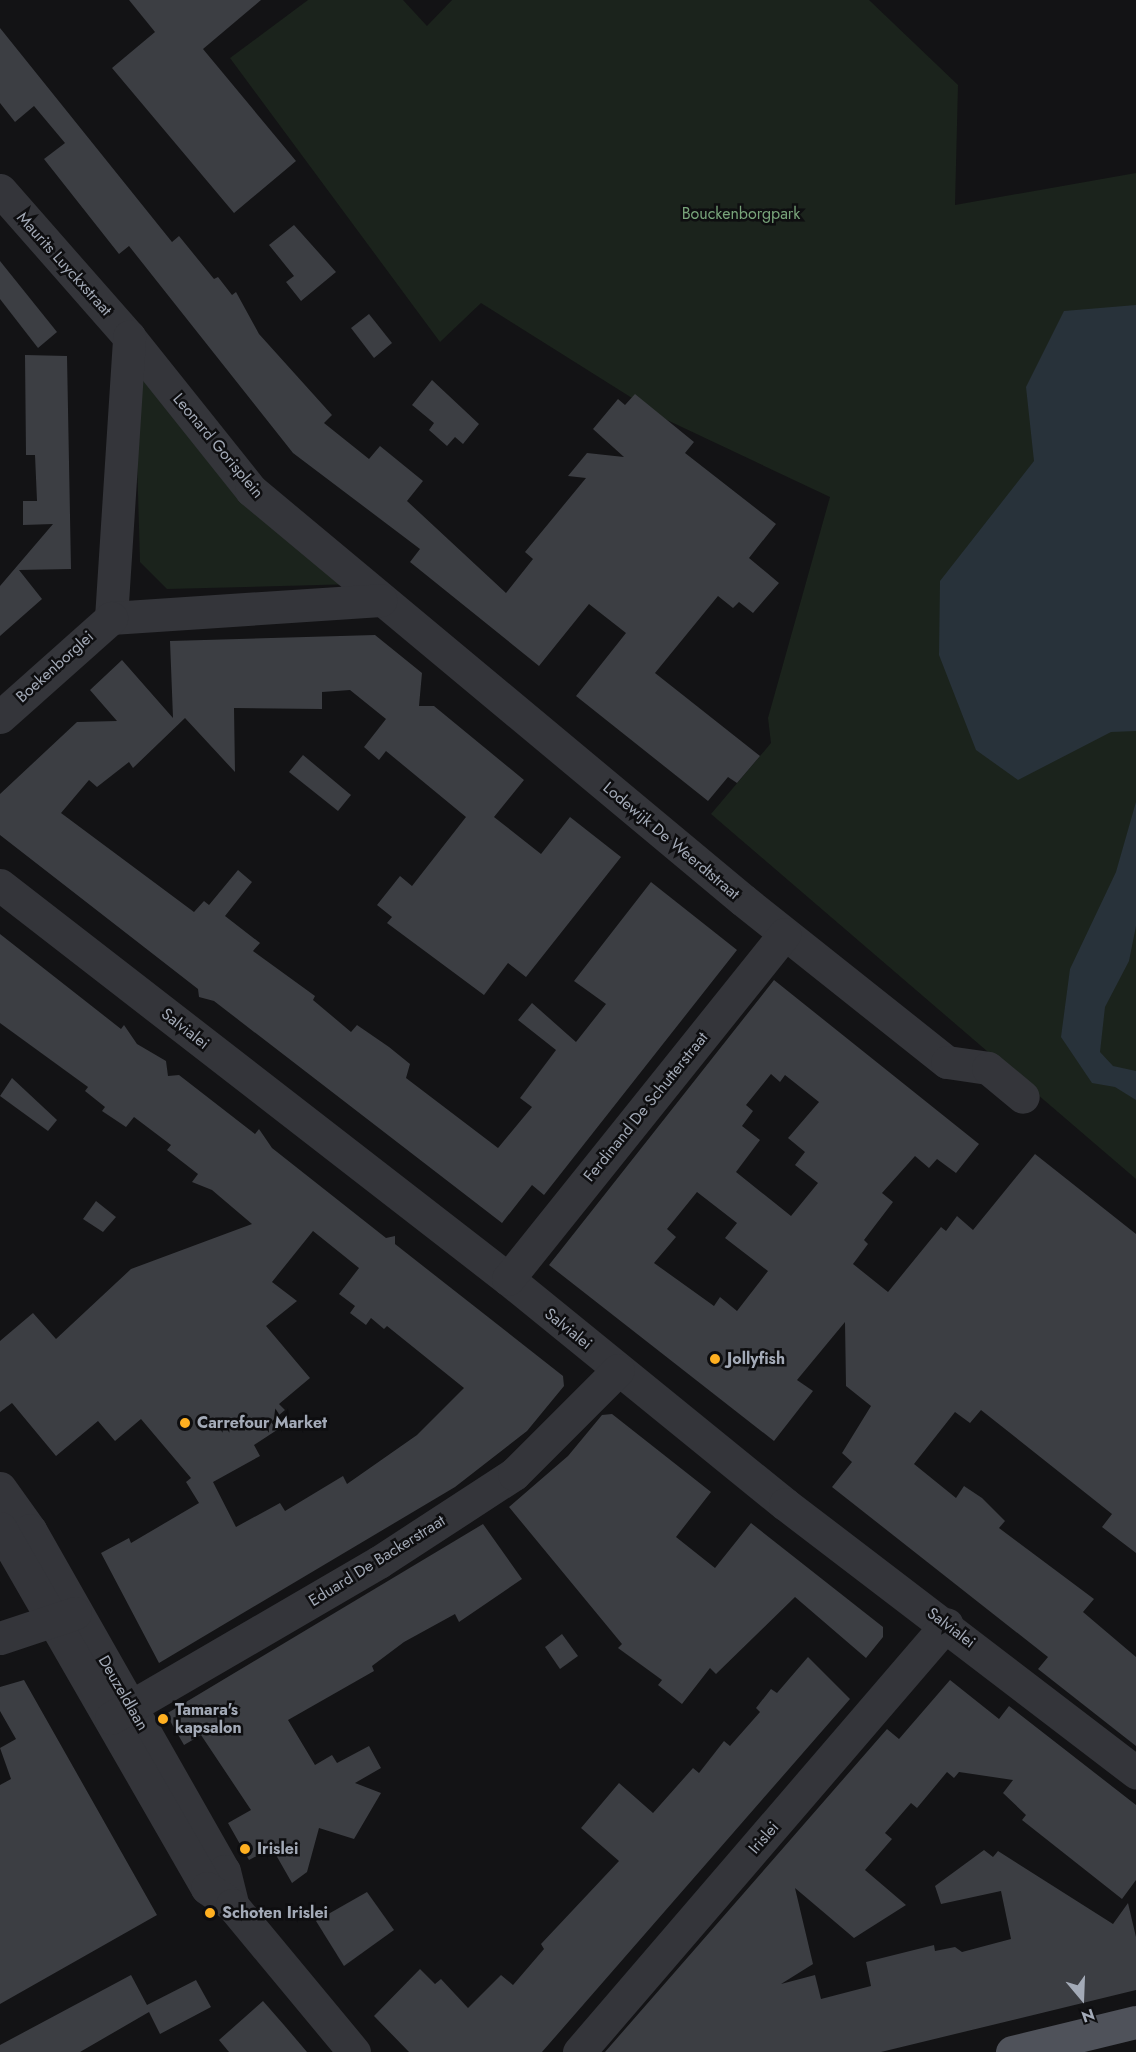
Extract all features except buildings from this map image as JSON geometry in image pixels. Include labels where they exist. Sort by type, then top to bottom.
[{"type":"main road","points":[[1012,2052],[1136,2022]]},
{"type":"street","name":"Maurits Luyckxstraat","points":[[3,200],[129,337]]},
{"type":"street","name":"Leonard Gorisplein","points":[[129,337],[251,490],[380,600]]},
{"type":"street","points":[[129,337],[111,618],[380,600]]},
{"type":"street","name":"Lodewijk De Weerdtstraat","points":[[380,600],[784,934],[947,1062],[988,1068],[1023,1097]]},
{"type":"street","name":"Boekenborglei","points":[[0,717],[111,618]]},
{"type":"street","name":"Salvialei","points":[[0,885],[508,1279],[785,1504],[947,1624],[1136,1772]]},
{"type":"street","name":"Ferdinand De Schutterstraat","points":[[508,1279],[784,934]]},
{"type":"street","name":"Eduard De Backerstraat","points":[[121,1712],[379,1562],[514,1474],[618,1370]]},
{"type":"street","name":"Deuzeldlaan","points":[[0,1488],[66,1618],[121,1712],[207,1888],[232,1905],[354,2052]]},
{"type":"street","name":"Deuzeldlaan","points":[[0,1528],[66,1618]]},
{"type":"street","points":[[0,1638],[66,1618]]},
{"type":"street","name":"Irislei","points":[[579,2052],[947,1624]]},
{"type":"green space","name":"Bouckenborgpark","points":[[308,0],[403,0],[427,26],[452,0],[869,0],[958,85],[955,205],[1136,173],[1136,1179],[711,814],[771,743],[768,718],[830,497],[667,420],[481,303],[440,342],[230,58]]},
{"type":"green space","points":[[152,372],[356,584],[167,589],[140,562],[135,390]]},
{"type":"shaded area","points":[[1136,305],[1136,731],[1111,732],[1018,780],[976,750],[939,655],[940,581],[1034,461],[1026,387],[1064,311]]},
{"type":"shaded area","points":[[1136,802],[1136,926],[1129,961],[1105,1007],[1100,1052],[1113,1066],[1136,1071],[1136,1100],[1115,1087],[1092,1083],[1061,1037],[1070,969],[1116,872]]},
{"type":"place","name":"Jollyfish","points":[[715,1359]]},
{"type":"place","name":"Carrefour Market","points":[[185,1423]]},
{"type":"place","name":"Tamara's kapsalon","points":[[163,1719]]},
{"type":"place","name":"Irislei","points":[[245,1849]]},
{"type":"place","name":"Schoten Irislei","points":[[210,1913]]}]
